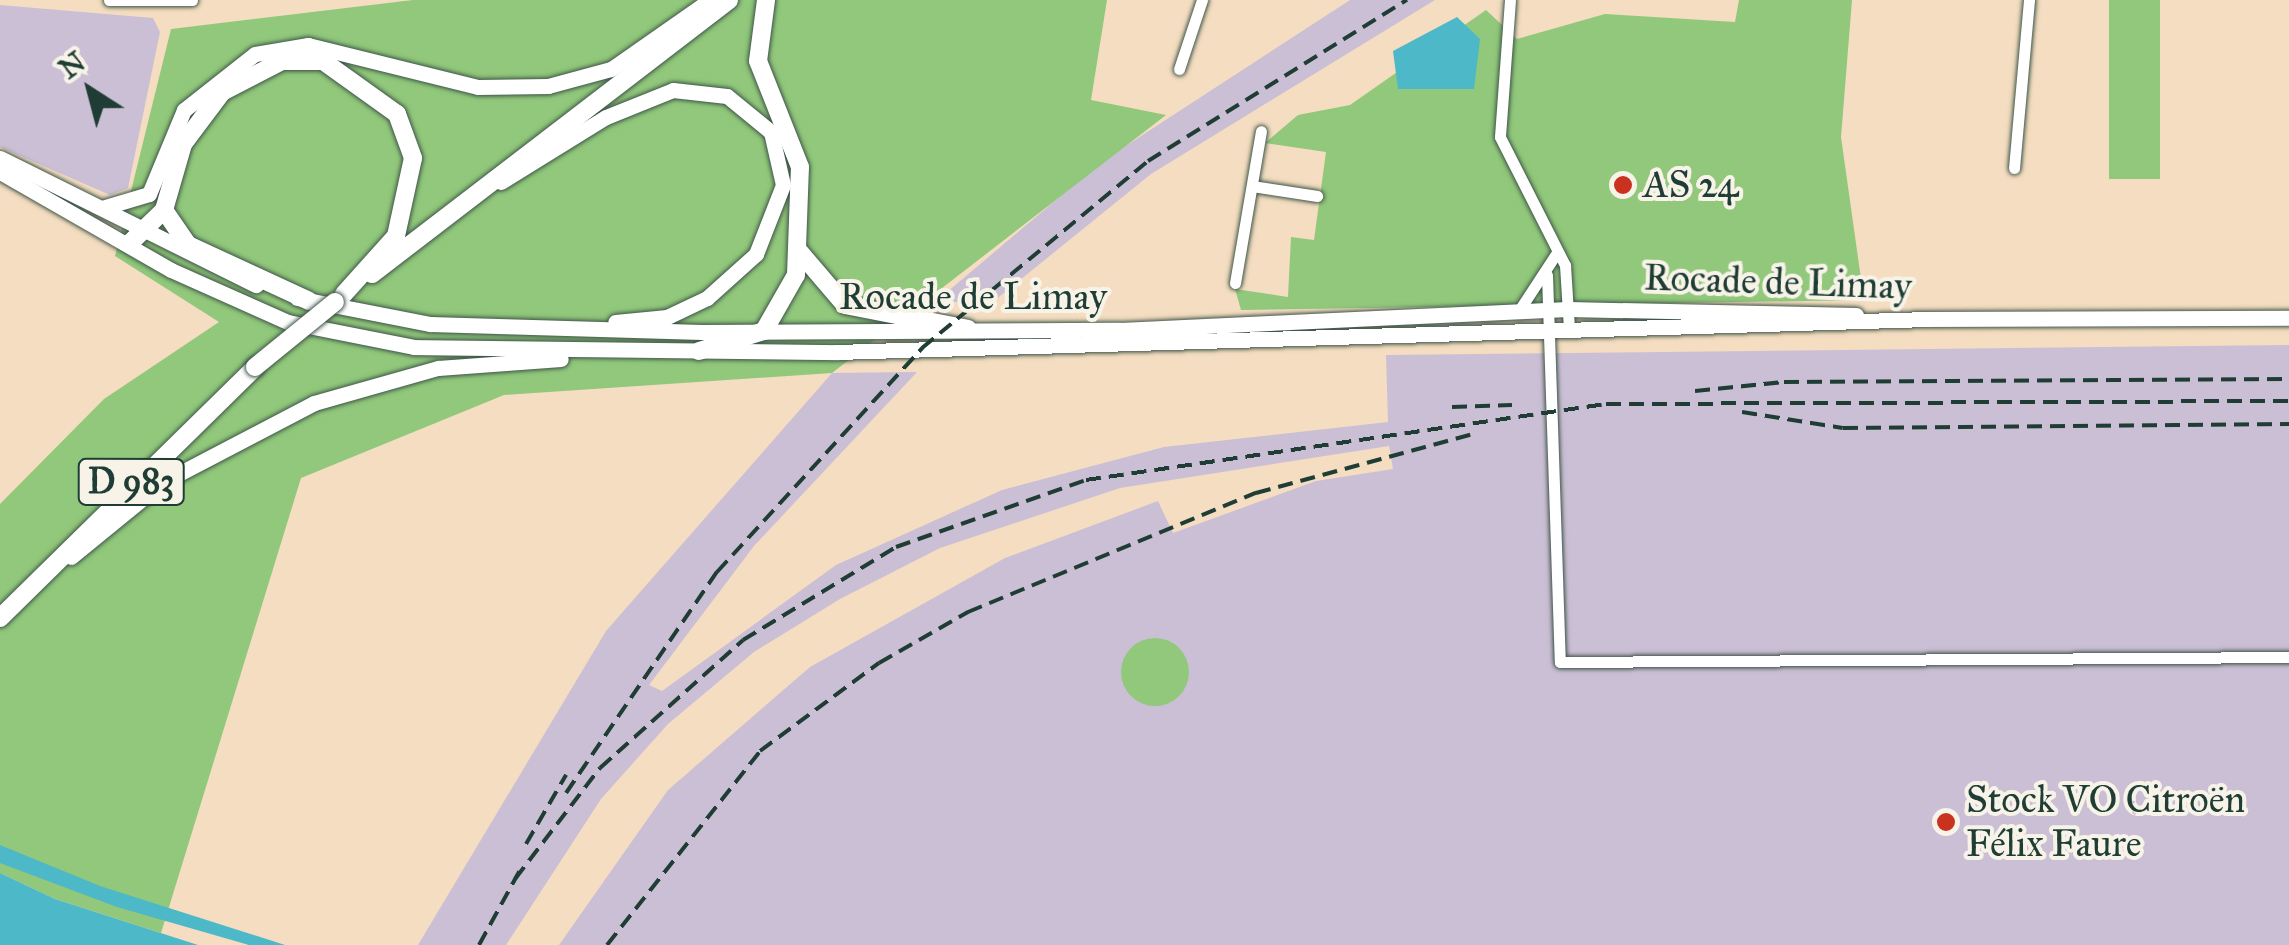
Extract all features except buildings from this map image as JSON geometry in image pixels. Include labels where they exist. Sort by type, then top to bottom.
[{"type":"main road","points":[[137,238],[149,194],[184,110],[255,54],[308,45],[478,87],[548,86],[611,69],[710,0]]},
{"type":"main road","name":"D 983","points":[[6,610],[255,367],[729,0]]},
{"type":"main road","points":[[699,351],[764,331],[791,296],[798,250],[800,167],[758,60],[766,0]]},
{"type":"main road","points":[[137,238],[164,210],[184,144],[222,92],[282,61],[343,68],[396,114],[413,158],[400,226],[340,298]]},
{"type":"main road","points":[[486,190],[606,116],[672,90],[743,105],[780,155],[774,223],[748,263],[708,298],[667,317],[526,329]]},
{"type":"main road","name":"Rocade de Limay","points":[[0,158],[102,208],[137,238],[219,271],[308,301],[430,324],[526,329],[968,329],[1560,309],[1930,318]]},
{"type":"main road","name":"Rocade de Limay","points":[[0,172],[340,338],[699,351],[1930,318]]},
{"type":"main road","points":[[102,208],[149,194]]},
{"type":"main road","points":[[164,210],[188,246],[308,301]]},
{"type":"main road","points":[[798,250],[844,305],[968,329]]},
{"type":"main road","points":[[1930,318],[2289,318]]},
{"type":"main road","points":[[6,610],[163,482],[314,403],[438,368],[645,350]]},
{"type":"street","points":[[109,0],[192,0]]},
{"type":"street","points":[[1180,69],[1202,0]]},
{"type":"street","points":[[1510,0],[1500,137],[1556,254],[1561,329],[1560,662],[2289,657]]},
{"type":"street","points":[[2014,168],[2029,0]]},
{"type":"street","points":[[1235,283],[1262,132]]},
{"type":"street","points":[[1252,186],[1317,196]]},
{"type":"street","points":[[1518,312],[1547,275],[1556,254]]},
{"type":"street","points":[[1547,275],[1560,309]]},
{"type":"shaded area","points":[[1350,0],[1435,0],[1151,174],[984,309],[940,298],[1101,162]]},
{"type":"shaded area","points":[[0,5],[153,18],[160,32],[128,188],[110,195],[0,147]]},
{"type":"shaded area","points":[[2289,345],[2289,945],[559,945],[668,790],[810,667],[1005,558],[1158,501],[1173,533],[1316,481],[1393,469],[1389,446],[1120,488],[940,548],[840,599],[754,652],[668,724],[601,799],[506,945],[418,945],[606,631],[832,373],[917,372],[754,546],[649,685],[662,691],[836,565],[1002,490],[1164,447],[1388,422],[1386,355]]},
{"type":"green space","points":[[413,0],[1107,0],[1091,100],[1166,115],[832,373],[504,395],[301,478],[161,933],[55,899],[0,873],[0,504],[104,399],[219,322],[115,256],[171,29]]},
{"type":"green space","points":[[1739,0],[1852,0],[1841,137],[1864,300],[1241,310],[1235,289],[1288,297],[1291,237],[1314,240],[1326,152],[1265,143],[1298,115],[1350,105],[1486,10],[1517,39],[1605,14],[1735,22]]},
{"type":"green space","points":[[2109,0],[2160,0],[2160,179],[2109,179]]},
{"type":"green space","points":[[1155,638],[1168,640],[1179,648],[1187,659],[1187,685],[1179,696],[1168,704],[1155,706],[1142,704],[1131,696],[1123,685],[1121,672],[1123,659],[1131,648],[1142,640]]},
{"type":"water","points":[[1457,17],[1480,39],[1474,89],[1398,89],[1393,51]]},
{"type":"water","points":[[0,845],[100,886],[285,945],[249,945],[117,907],[0,863]]},
{"type":"water","points":[[0,873],[55,899],[198,945],[0,945]]},
{"type":"railway","points":[[566,793],[717,572],[922,348],[1148,161],[1407,0]]},
{"type":"railway","points":[[1695,391],[1784,382],[2289,379]]},
{"type":"railway","points":[[515,879],[600,768],[743,640],[896,547],[1086,480],[1606,404],[2289,401]]},
{"type":"railway","points":[[1452,407],[1512,405]]},
{"type":"railway","points":[[1742,412],[1843,428],[2289,424]]},
{"type":"railway","points":[[607,945],[760,751],[879,663],[968,612],[1256,493],[1470,435]]},
{"type":"railway","points":[[526,844],[566,775]]},
{"type":"railway","points":[[479,945],[520,870]]},
{"type":"place","name":"AS 24","points":[[1623,185]]},
{"type":"place","name":"Stock VO Citroën Félix Faure","points":[[1946,822]]}]
